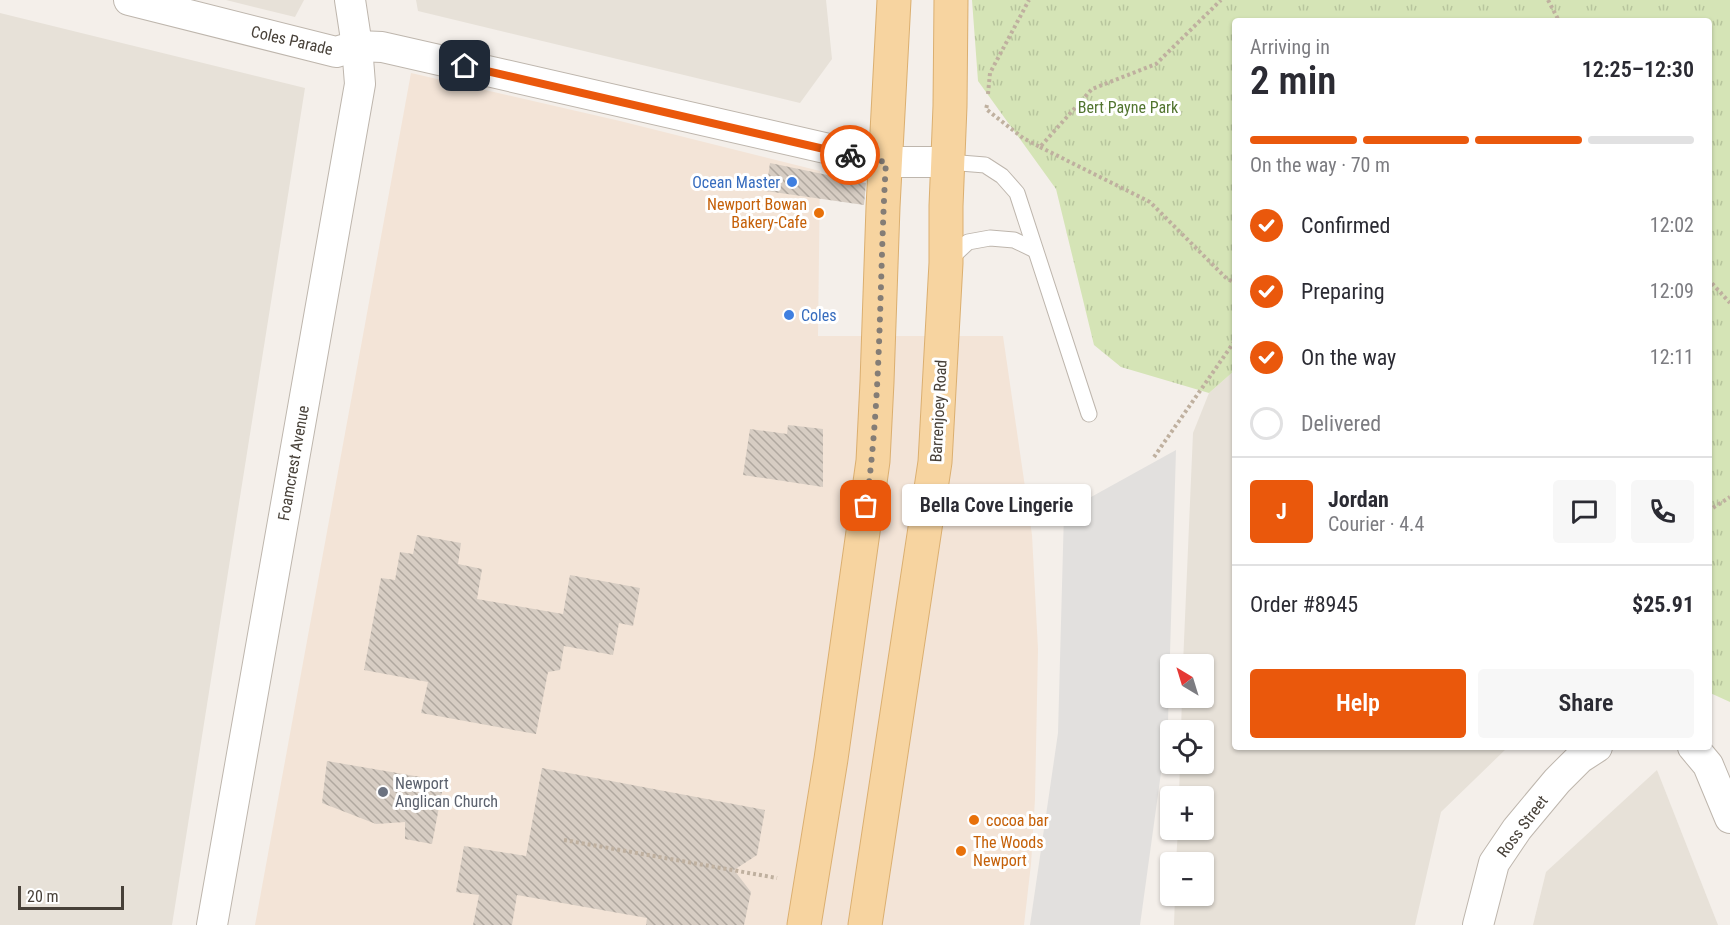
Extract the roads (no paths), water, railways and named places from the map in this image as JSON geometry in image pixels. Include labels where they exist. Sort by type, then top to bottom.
[{"type":"main road","points":[[804,925],[831,759],[873,460],[894,0]]},
{"type":"main road","name":"Barrenjoey Road","points":[[865,925],[935,462],[946,263],[951,0]]},
{"type":"street","name":"Coles Parade","points":[[129,0],[336,52],[357,46],[382,47],[886,162],[948,162]]},
{"type":"street","name":"Foamcrest Avenue","points":[[212,925],[360,84],[350,0]]},
{"type":"street","name":"Ross Street","points":[[1478,925],[1494,863],[1517,829],[1557,781],[1580,758],[1592,750]]},
{"type":"street","points":[[1700,756],[1730,818]]},
{"type":"lane","points":[[948,162],[985,165],[1002,176],[1017,193],[1089,414]]},
{"type":"lane","points":[[946,263],[968,242],[990,238],[1014,240],[1035,250]]},
{"type":"place","name":"Ocean Master","points":[[792,182]]},
{"type":"place","name":"Newport Bowan Bakery-Cafe","points":[[819,213]]},
{"type":"place","name":"Coles","points":[[789,315]]},
{"type":"place","name":"Bella Cove Lingerie","points":[[866,506]]},
{"type":"place","name":"Newport Anglican Church","points":[[383,792]]},
{"type":"place","name":"cocoa bar","points":[[974,820]]},
{"type":"place","name":"The Woods Newport","points":[[961,851]]},
{"type":"park label","name":"Bert Payne Park","points":[[1128,107]]}]
